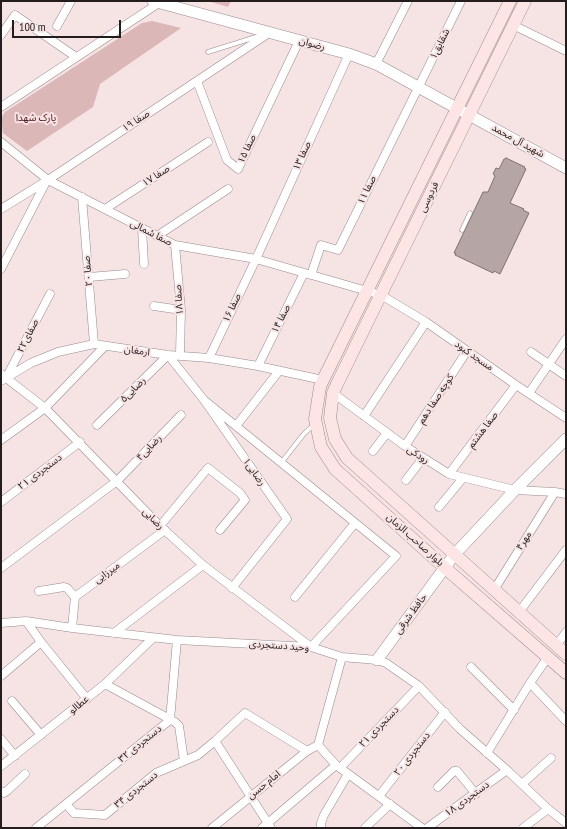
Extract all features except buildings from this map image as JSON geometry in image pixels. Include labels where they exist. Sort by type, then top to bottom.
[{"type":"main road","name":"فردوسی","points":[[323,380],[510,1]]},
{"type":"main road","name":"فردوسی","points":[[333,393],[525,1]]},
{"type":"main road","name":"بلوار صاحب الزمان","points":[[323,380],[320,387],[315,419],[321,447],[335,469],[444,567],[566,673]]},
{"type":"main road","name":"بلوار صاحب الزمان","points":[[333,393],[330,418],[336,439],[347,458],[566,654]]},
{"type":"street","points":[[57,26],[71,1]]},
{"type":"street","points":[[376,64],[408,1]]},
{"type":"street","name":"شقایق۱","points":[[418,87],[462,1]]},
{"type":"street","name":"رضوان","points":[[1,107],[156,2],[349,54],[376,64],[457,107]]},
{"type":"street","points":[[1,35],[15,15],[76,57]]},
{"type":"street","points":[[513,25],[566,51]]},
{"type":"street","name":"صفا ۱۹","points":[[1,209],[48,180],[269,33]]},
{"type":"street","name":"صفا ۱۵","points":[[197,81],[227,160],[238,169],[299,41]]},
{"type":"street","name":"صفا ۱۳","points":[[256,259],[349,54]]},
{"type":"street","name":"صفا ۱۱","points":[[308,274],[321,245],[338,250],[418,87]]},
{"type":"street","name":"شهید آل محمد","points":[[457,107],[566,168]]},
{"type":"street","name":"صفا شمالی","points":[[1,142],[48,180],[175,245],[256,259],[381,294]]},
{"type":"street","name":"صفا ۱۷","points":[[104,209],[208,142]]},
{"type":"street","points":[[1,269],[48,180]]},
{"type":"street","points":[[157,236],[228,189]]},
{"type":"street","name":"صفا ۲۰","points":[[82,197],[94,344]]},
{"type":"street","points":[[142,228],[144,264]]},
{"type":"street","name":"صفا ۱۸","points":[[175,245],[180,310],[180,355]]},
{"type":"street","name":"صفا ۱۶","points":[[209,358],[256,259]]},
{"type":"street","points":[[89,277],[125,274]]},
{"type":"street","name":"صفا ۱۴","points":[[258,366],[308,274]]},
{"type":"street","name":"صفای۲۲","points":[[3,377],[50,294]]},
{"type":"street","name":"مسجد کبود","points":[[381,294],[426,322],[566,418]]},
{"type":"street","points":[[154,306],[180,310]]},
{"type":"street","points":[[364,416],[426,322]]},
{"type":"street","points":[[529,394],[566,339]]},
{"type":"street","name":"ارمغان","points":[[3,377],[58,352],[94,344],[168,355],[209,358],[280,370],[323,380]]},
{"type":"street","points":[[1,440],[45,408],[105,346]]},
{"type":"street","name":"کوچه صفا دهم","points":[[405,446],[467,351]]},
{"type":"street","points":[[531,352],[566,376]]},
{"type":"street","name":"رضایی۱","points":[[168,355],[204,400],[287,519],[232,588]]},
{"type":"street","name":"رضایی۵","points":[[97,425],[168,355]]},
{"type":"street","points":[[236,426],[280,370]]},
{"type":"street","name":"رضایی","points":[[3,377],[45,408],[80,442],[162,528],[203,565],[311,647]]},
{"type":"street","name":"صفا هشتم","points":[[449,474],[516,385]]},
{"type":"street","name":"رودکی","points":[[333,393],[387,434],[449,474],[515,490],[566,494]]},
{"type":"street","points":[[204,400],[396,556],[311,647]]},
{"type":"street","name":"رضایی۴","points":[[1,568],[117,481],[180,415]]},
{"type":"street","points":[[373,451],[387,434]]},
{"type":"street","points":[[454,555],[515,490],[566,439]]},
{"type":"street","name":"دستجردی ۲۱","points":[[1,502],[80,442]]},
{"type":"street","points":[[406,480],[423,458]]},
{"type":"street","name":"میرزایی","points":[[75,597],[162,528],[208,468],[240,493],[245,500],[220,530]]},
{"type":"street","points":[[440,507],[463,478]]},
{"type":"street","name":"مهر۴","points":[[494,590],[554,492]]},
{"type":"street","points":[[295,597],[355,523]]},
{"type":"street","points":[[519,612],[566,550]]},
{"type":"street","name":"حافظ شرقی","points":[[377,660],[454,555]]},
{"type":"street","points":[[114,633],[203,565]]},
{"type":"street","points":[[39,591],[64,587],[67,588],[75,597],[72,628]]},
{"type":"street","points":[[26,621],[87,699]]},
{"type":"street","name":"وحید دستجردی","points":[[1,623],[26,621],[153,638],[311,647],[342,657],[377,660],[386,663],[419,686],[460,729],[507,770],[548,809],[566,823]]},
{"type":"street","points":[[556,646],[566,632]]},
{"type":"street","name":"عطالو","points":[[1,766],[105,684],[153,638]]},
{"type":"street","name":"دستجردی ۳۲","points":[[36,828],[170,720],[177,640]]},
{"type":"street","points":[[1,676],[41,642]]},
{"type":"street","points":[[342,657],[318,746],[338,767],[422,828]]},
{"type":"street","points":[[487,753],[530,683],[548,657]]},
{"type":"street","points":[[471,667],[514,710]]},
{"type":"street","points":[[530,683],[566,721]]},
{"type":"street","points":[[105,684],[179,726],[184,761]]},
{"type":"street","name":"دستجردی ۲۱","points":[[338,767],[419,686]]},
{"type":"street","points":[[12,700],[41,735]]},
{"type":"street","name":"دستجردی ۲۰","points":[[379,796],[445,712]]},
{"type":"street","name":"دستجردی ۳۴","points":[[66,804],[74,813],[106,815],[156,773],[198,755],[245,713],[307,751]]},
{"type":"street","points":[[1,740],[15,756]]},
{"type":"street","points":[[215,741],[251,796],[267,826],[338,767]]},
{"type":"street","name":"امام حسن","points":[[212,828],[307,751],[318,746]]},
{"type":"street","points":[[522,784],[551,758]]},
{"type":"street","points":[[438,787],[456,770],[476,794]]},
{"type":"street","name":"دستجردی ۱۸","points":[[427,828],[476,794],[507,770]]},
{"type":"street","points":[[1,791],[6,791],[25,774]]},
{"type":"street","points":[[321,828],[321,823],[324,816],[348,774]]},
{"type":"street","points":[[366,828],[390,804]]},
{"type":"street","points":[[523,828],[548,809]]},
{"type":"lane","points":[[208,52],[269,33]]},
{"type":"lane","points":[[462,230],[470,213]]},
{"type":"lane","points":[[281,463],[303,435],[310,428],[316,425]]},
{"type":"green space","points":[[208,1],[231,1],[228,7]]},
{"type":"green space","name":"پارک شهدا","points":[[152,21],[181,28],[100,84],[93,107],[27,151],[3,133],[1,118],[5,112],[142,23]]}]
